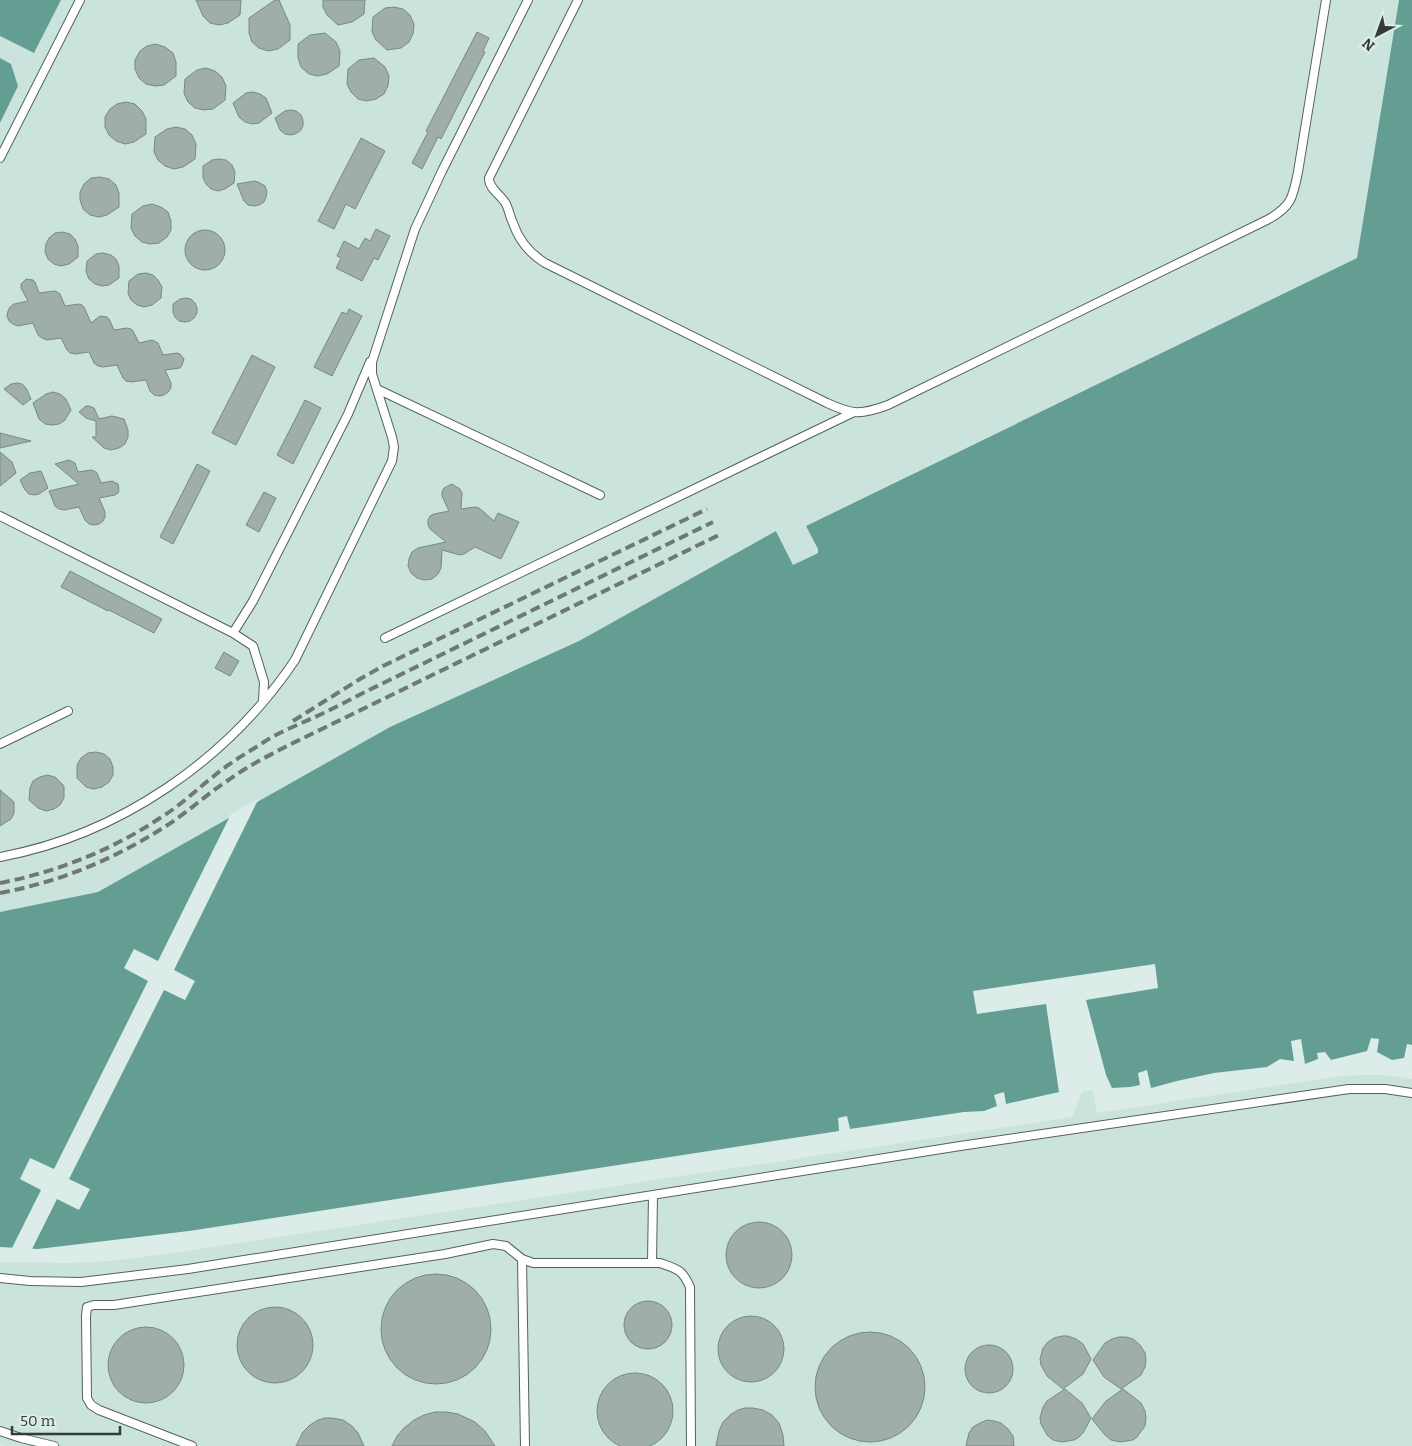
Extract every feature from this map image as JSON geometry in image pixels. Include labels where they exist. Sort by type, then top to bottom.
[{"type":"lane","points":[[0,158],[80,0]]},
{"type":"lane","points":[[233,633],[254,601],[348,414],[374,351],[415,229],[446,162],[528,0]]},
{"type":"lane","points":[[578,0],[489,178],[489,184],[506,204],[522,243],[536,257],[556,268],[826,403],[852,413],[873,411],[888,405],[1267,220],[1284,209],[1292,197],[1298,172],[1326,0]]},
{"type":"lane","points":[[0,857],[49,845],[109,822],[172,784],[206,759],[243,723],[282,679],[295,660],[392,461],[394,447],[392,437],[372,374],[374,351]]},
{"type":"lane","points":[[377,389],[600,495]]},
{"type":"lane","points":[[385,638],[852,413]]},
{"type":"lane","points":[[0,516],[233,633],[253,646],[264,682],[263,701]]},
{"type":"lane","points":[[0,744],[68,711]]},
{"type":"lane","points":[[0,1278],[30,1281],[81,1282],[178,1270],[960,1146],[1349,1088],[1386,1089],[1412,1093]]},
{"type":"lane","points":[[652,1263],[653,1196]]},
{"type":"lane","points":[[192,1446],[99,1410],[91,1405],[87,1398],[87,1307],[114,1305],[445,1254],[493,1244],[506,1246],[522,1259],[533,1263],[660,1262],[676,1268],[685,1275],[690,1287],[691,1446]]},
{"type":"lane","points":[[522,1259],[526,1446]]},
{"type":"lane","points":[[0,1431],[54,1446]]},
{"type":"shaded area","points":[[0,0],[61,0],[34,53],[0,36]]},
{"type":"shaded area","points":[[61,0],[1399,0],[1357,258],[807,525],[818,553],[793,565],[777,531],[579,641],[390,727],[98,892],[0,912],[0,123],[18,86],[11,64],[0,58],[0,36],[34,53]]},
{"type":"shaded area","points":[[1399,0],[1412,0],[1412,1045],[1407,1044],[1404,1058],[1392,1060],[1377,1052],[1379,1039],[1371,1038],[1367,1051],[1331,1060],[1325,1052],[1317,1053],[1318,1059],[1305,1064],[1301,1039],[1291,1041],[1294,1061],[1280,1059],[1267,1067],[1214,1073],[1151,1088],[1147,1070],[1138,1073],[1140,1085],[1112,1088],[1106,1075],[1086,1000],[1158,988],[1155,964],[973,991],[977,1014],[1046,1004],[1059,1092],[1006,1104],[1004,1092],[994,1095],[997,1106],[984,1111],[964,1112],[850,1129],[847,1116],[838,1118],[839,1131],[189,1231],[38,1249],[0,1247],[0,912],[98,892],[390,727],[579,641],[776,531],[793,565],[818,553],[818,549],[806,526],[1357,258]]},
{"type":"shaded area","points":[[0,58],[11,64],[18,86],[0,123]]},
{"type":"shaded area","points":[[1383,1075],[1412,1079],[1412,1446],[5,1446],[0,1444],[0,1262],[69,1263],[110,1261],[166,1254],[1072,1117],[1082,1092],[1093,1090],[1097,1113],[1342,1076]]},
{"type":"pier","points":[[259,798],[174,970],[195,981],[185,1000],[164,990],[69,1179],[90,1189],[79,1210],[57,1199],[31,1251],[11,1250],[41,1190],[20,1179],[30,1158],[54,1169],[148,981],[124,968],[134,949],[158,961],[231,814]]},
{"type":"building","points":[[196,0],[241,0],[240,15],[228,23],[219,25],[210,23],[203,16]]},
{"type":"building","points":[[275,0],[279,0],[290,25],[290,40],[278,49],[268,51],[259,48],[252,42],[249,33],[249,18]]},
{"type":"building","points":[[323,0],[365,0],[364,14],[352,22],[338,25],[327,15],[323,7]]},
{"type":"building","points":[[385,8],[403,9],[410,15],[414,24],[413,34],[409,42],[401,48],[387,50],[376,40],[372,32],[373,17]]},
{"type":"building","points":[[477,32],[489,38],[483,51],[485,52],[441,139],[438,137],[422,169],[412,163],[428,132],[426,131]]},
{"type":"building","points":[[325,33],[336,42],[340,51],[339,66],[327,74],[318,76],[309,74],[301,67],[298,58],[298,44],[310,35]]},
{"type":"building","points":[[156,44],[165,47],[173,53],[176,62],[176,76],[164,85],[155,86],[146,84],[139,78],[135,69],[135,60],[140,51],[147,46]]},
{"type":"building","points":[[374,58],[385,67],[389,76],[388,86],[384,94],[376,99],[367,101],[358,99],[351,92],[347,84],[348,69],[359,60]]},
{"type":"building","points":[[206,68],[215,71],[222,77],[226,86],[225,100],[213,109],[204,110],[195,108],[188,102],[184,93],[185,79],[197,70]]},
{"type":"building","points":[[253,92],[266,98],[272,113],[259,123],[252,124],[245,122],[239,117],[233,103],[246,93]]},
{"type":"building","points":[[126,102],[135,104],[142,111],[146,119],[146,134],[134,142],[125,144],[116,141],[109,135],[105,127],[105,117],[110,109],[117,104]]},
{"type":"building","points":[[291,110],[301,115],[303,126],[300,131],[290,135],[280,130],[275,118],[285,111]]},
{"type":"building","points":[[176,127],[185,129],[192,135],[196,144],[195,159],[183,167],[174,169],[165,166],[158,160],[154,152],[155,137],[167,129]]},
{"type":"building","points":[[361,138],[385,151],[355,209],[346,204],[334,229],[318,221]]},
{"type":"building","points":[[212,160],[226,160],[232,165],[235,172],[234,183],[218,191],[211,189],[206,184],[203,178],[203,166]]},
{"type":"building","points":[[91,178],[109,179],[116,185],[119,193],[119,207],[107,215],[99,217],[90,215],[83,209],[80,192],[84,184]]},
{"type":"building","points":[[255,181],[265,186],[267,192],[264,202],[254,206],[248,205],[244,201],[237,184]]},
{"type":"building","points":[[152,204],[168,212],[171,230],[167,237],[159,243],[150,244],[142,242],[135,236],[131,228],[132,214],[143,206]]},
{"type":"building","points":[[376,229],[390,236],[378,260],[374,258],[362,281],[336,268],[341,258],[337,256],[344,241],[359,249],[365,238],[370,241]]},
{"type":"building","points":[[205,230],[219,236],[225,250],[219,264],[205,270],[191,264],[185,250],[191,236]]},
{"type":"building","points":[[55,233],[70,234],[75,239],[78,246],[78,257],[69,264],[61,266],[54,264],[48,259],[45,252],[49,238]]},
{"type":"building","points":[[96,254],[111,255],[116,259],[119,266],[119,278],[109,285],[102,286],[95,284],[89,279],[86,272],[87,261]]},
{"type":"building","points":[[146,273],[153,275],[162,287],[161,298],[152,305],[144,307],[137,305],[131,300],[128,293],[129,281],[138,274]]},
{"type":"building","points":[[26,279],[35,282],[39,293],[54,291],[60,294],[65,306],[82,305],[91,323],[100,316],[107,317],[114,330],[131,329],[139,343],[152,340],[158,343],[163,355],[180,354],[184,359],[180,368],[165,370],[171,383],[171,388],[168,392],[164,395],[154,395],[150,391],[146,380],[126,381],[117,365],[98,366],[94,363],[89,352],[70,353],[61,338],[47,340],[42,338],[38,335],[33,323],[18,326],[9,321],[7,316],[10,307],[14,304],[28,301],[21,288],[21,284]]},
{"type":"building","points":[[180,299],[191,299],[195,303],[197,313],[190,321],[179,321],[173,312],[173,304]]},
{"type":"building","points":[[349,309],[362,316],[332,376],[314,367],[342,312],[347,314]]},
{"type":"building","points":[[252,355],[275,367],[236,445],[212,433]]},
{"type":"building","points":[[11,384],[22,384],[26,388],[31,399],[23,405],[4,389]]},
{"type":"building","points":[[53,392],[60,394],[66,399],[71,410],[65,420],[59,424],[52,425],[45,424],[39,419],[33,403],[46,394]]},
{"type":"building","points":[[305,400],[321,408],[293,464],[277,455]]},
{"type":"building","points":[[86,406],[94,408],[99,419],[112,416],[124,419],[128,430],[125,444],[111,450],[104,448],[92,437],[96,437],[96,421],[86,418],[79,412]]},
{"type":"building","points":[[0,433],[31,441],[0,448]]},
{"type":"building","points":[[0,452],[12,462],[16,473],[0,486]]},
{"type":"building","points":[[69,460],[75,463],[78,472],[91,470],[97,473],[101,483],[112,481],[118,484],[118,493],[99,498],[105,512],[105,517],[99,524],[89,524],[79,507],[64,510],[55,506],[49,491],[79,484],[55,464]]},
{"type":"building","points":[[197,464],[210,471],[173,544],[160,537]]},
{"type":"building","points":[[41,471],[48,488],[39,494],[29,494],[20,480],[30,473]]},
{"type":"building","points":[[452,484],[460,489],[462,493],[461,509],[475,507],[479,508],[494,521],[498,513],[519,522],[501,559],[475,547],[460,555],[442,550],[441,568],[438,574],[432,579],[424,580],[417,578],[411,573],[408,566],[412,552],[418,548],[446,542],[430,529],[428,520],[434,514],[449,511],[442,492],[444,488]]},
{"type":"building","points":[[264,492],[276,498],[259,532],[246,525]]},
{"type":"building","points":[[70,571],[162,619],[154,633],[61,587]]},
{"type":"building","points":[[224,652],[239,661],[230,676],[215,668]]},
{"type":"building","points":[[88,753],[104,754],[110,759],[113,775],[109,782],[102,787],[94,789],[86,787],[77,778],[77,765],[81,758]]},
{"type":"building","points":[[47,775],[55,777],[64,786],[64,798],[60,805],[46,811],[38,808],[29,800],[33,781]]},
{"type":"building","points":[[0,790],[14,802],[14,813],[11,819],[0,826]]},
{"type":"building","points":[[759,1222],[772,1224],[787,1237],[790,1242],[792,1255],[790,1268],[777,1283],[772,1286],[759,1288],[746,1286],[731,1273],[728,1268],[726,1255],[728,1242],[741,1227],[746,1224]]},
{"type":"building","points":[[436,1274],[457,1278],[475,1290],[487,1308],[491,1329],[487,1350],[475,1368],[457,1380],[436,1384],[415,1380],[397,1368],[385,1350],[381,1329],[385,1308],[397,1290],[415,1278]]},
{"type":"building","points":[[648,1301],[657,1303],[665,1308],[670,1316],[672,1325],[670,1334],[665,1342],[657,1347],[648,1349],[639,1347],[631,1342],[626,1334],[624,1325],[626,1316],[631,1308],[639,1303]]},
{"type":"building","points":[[275,1307],[290,1310],[302,1318],[310,1330],[313,1345],[310,1360],[302,1372],[290,1380],[275,1383],[260,1380],[248,1372],[240,1360],[237,1345],[240,1330],[248,1318],[260,1310]]},
{"type":"building","points":[[745,1316],[757,1316],[769,1321],[779,1331],[784,1343],[782,1362],[769,1377],[757,1382],[745,1382],[733,1377],[723,1367],[718,1355],[718,1343],[723,1331],[733,1321]]},
{"type":"building","points":[[146,1327],[161,1330],[173,1338],[181,1350],[184,1365],[181,1380],[173,1392],[161,1400],[146,1403],[131,1400],[119,1392],[111,1380],[108,1365],[111,1350],[119,1338],[131,1330]]},
{"type":"building","points":[[870,1332],[891,1336],[909,1348],[921,1366],[925,1387],[921,1408],[909,1426],[891,1438],[870,1442],[849,1438],[831,1426],[819,1408],[815,1387],[819,1366],[831,1348],[849,1336]]},
{"type":"building","points":[[1062,1336],[1076,1339],[1083,1344],[1091,1359],[1083,1374],[1063,1389],[1047,1376],[1040,1359],[1043,1348],[1048,1342]]},
{"type":"building","points":[[1119,1337],[1133,1339],[1145,1353],[1146,1360],[1141,1375],[1121,1389],[1104,1377],[1093,1360],[1105,1343]]},
{"type":"building","points":[[989,1345],[998,1347],[1006,1352],[1011,1360],[1013,1369],[1011,1378],[1006,1386],[998,1391],[989,1393],[980,1391],[972,1386],[967,1378],[965,1369],[967,1360],[972,1352],[980,1347]]},
{"type":"building","points":[[635,1373],[650,1376],[662,1384],[670,1396],[673,1411],[670,1426],[662,1438],[650,1446],[635,1449],[620,1446],[608,1438],[600,1426],[597,1411],[600,1396],[608,1384],[620,1376]]},
{"type":"building","points":[[1065,1389],[1082,1403],[1091,1418],[1079,1437],[1062,1442],[1053,1440],[1047,1435],[1040,1418],[1047,1401]]},
{"type":"building","points":[[1123,1389],[1141,1403],[1146,1418],[1145,1426],[1137,1437],[1133,1440],[1120,1442],[1111,1440],[1092,1419],[1106,1401]]},
{"type":"building","points":[[745,1408],[763,1410],[772,1415],[779,1423],[784,1446],[716,1446],[723,1422],[730,1415]]},
{"type":"building","points":[[435,1412],[458,1414],[475,1422],[485,1431],[495,1446],[392,1446],[397,1436],[414,1420]]},
{"type":"building","points":[[325,1418],[343,1420],[352,1426],[358,1433],[364,1446],[296,1446],[303,1432],[310,1425]]},
{"type":"building","points":[[987,1420],[1001,1423],[1008,1429],[1013,1436],[1014,1446],[966,1446],[969,1433],[973,1427]]},
{"type":"railway","points":[[293,721],[383,666],[707,509]]},
{"type":"railway","points":[[0,883],[63,866],[123,840],[167,813],[226,767],[276,735],[713,522]]},
{"type":"railway","points":[[0,893],[44,883],[107,859],[166,826],[251,765],[719,535]]}]
